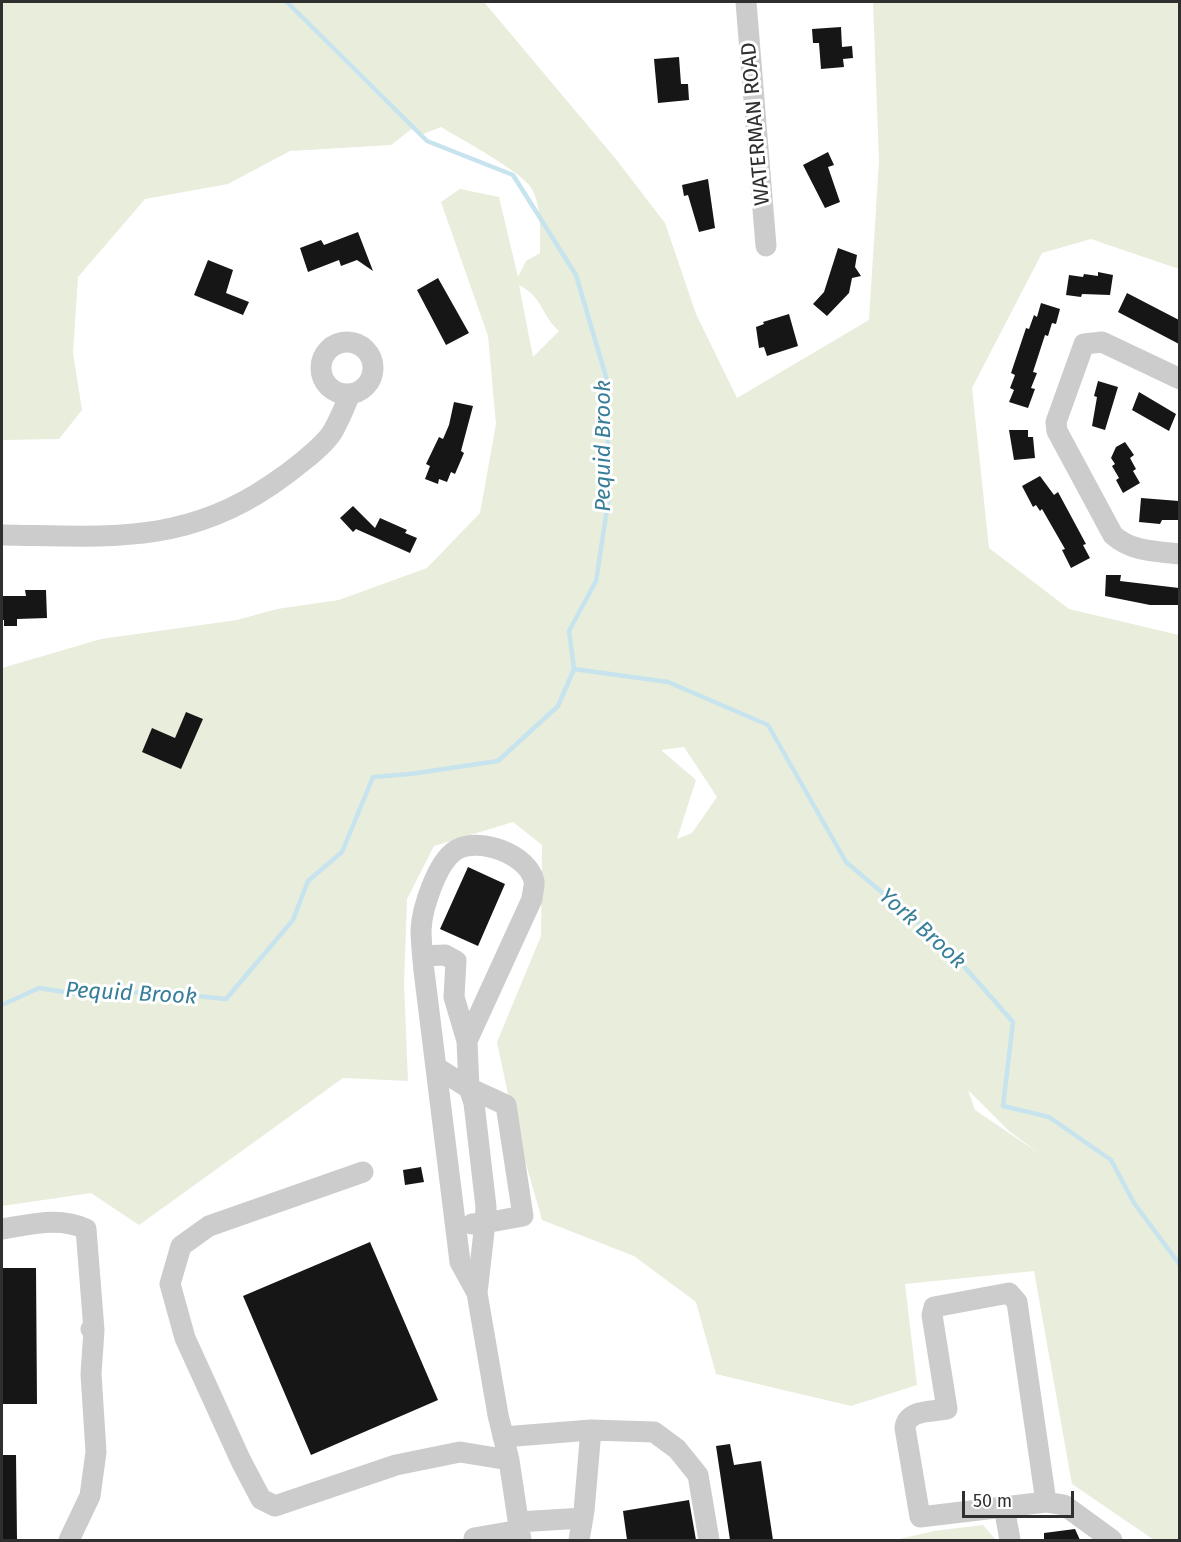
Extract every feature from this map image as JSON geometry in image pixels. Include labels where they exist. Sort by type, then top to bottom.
[{"type":"street","name":"WATERMAN ROAD","points":[[746,2],[766,246]]},
{"type":"street","points":[[1179,379],[1102,342],[1084,344],[1056,422],[1057,431],[1113,535],[1134,549],[1179,554]]},
{"type":"street","points":[[2,535],[112,536],[151,533],[206,521],[244,504],[286,475],[332,433],[350,394]]},
{"type":"street","points":[[467,1041],[532,899],[534,880],[523,863],[505,852],[478,845],[456,850],[442,866],[429,896],[421,928],[460,1262],[477,1293]]},
{"type":"street","points":[[423,956],[445,955],[456,961],[454,997],[467,1041],[470,1088],[477,1126],[486,1207],[477,1293],[520,1531]]},
{"type":"street","points":[[427,992],[454,997]]},
{"type":"street","points":[[437,1068],[470,1088],[506,1105],[523,1216],[485,1223],[456,1225]]},
{"type":"street","points":[[363,1172],[208,1227],[181,1246],[170,1284],[185,1338],[256,1490],[261,1499],[275,1506],[396,1466],[460,1452],[509,1460]]},
{"type":"street","points":[[2,1229],[49,1222],[75,1224],[86,1229],[93,1329],[91,1374],[96,1452],[90,1496],[69,1540]]},
{"type":"street","points":[[1046,1502],[1016,1297],[1009,1293],[933,1307],[932,1315],[947,1410],[914,1414],[905,1424],[918,1514],[923,1518],[1046,1502],[1064,1505],[1112,1540]]},
{"type":"street","points":[[503,1437],[591,1430],[654,1432],[677,1449],[698,1475],[710,1540]]},
{"type":"street","points":[[579,1540],[591,1430]]},
{"type":"street","points":[[1004,1507],[1010,1540]]},
{"type":"street","points":[[470,1540],[583,1518]]},
{"type":"green space","points":[[2,2],[484,2],[615,158],[665,223],[696,314],[737,398],[869,320],[879,161],[873,2],[1179,2],[1179,269],[1091,239],[1042,253],[972,388],[989,548],[1069,609],[1179,635],[1179,1540],[1154,1540],[1072,1484],[1034,1271],[905,1284],[917,1385],[851,1406],[716,1374],[696,1302],[634,1256],[542,1220],[513,1118],[497,1042],[541,936],[542,845],[513,822],[434,846],[407,899],[404,984],[408,1081],[343,1078],[139,1225],[91,1193],[2,1206],[2,668],[101,639],[237,620],[277,609],[339,600],[427,568],[480,513],[496,424],[488,336],[441,202],[460,189],[499,197],[518,277],[526,261],[540,253],[539,212],[532,189],[527,182],[504,165],[441,127],[421,135],[413,128],[391,145],[290,151],[228,184],[145,199],[78,277],[73,353],[82,410],[59,439],[2,440]],"holes":[[[519,285],[533,295],[559,331],[533,357]],[[684,747],[717,797],[692,833],[677,839],[696,780],[661,750]],[[968,1090],[1009,1131],[1040,1154],[975,1110]]]},
{"type":"green space","points":[[983,1525],[996,1540],[895,1540],[934,1531]]},
{"type":"building","points":[[841,27],[842,47],[852,46],[853,58],[843,59],[844,67],[821,69],[819,43],[813,43],[812,29]]},
{"type":"building","points":[[679,57],[681,84],[688,84],[689,100],[658,103],[654,59]]},
{"type":"building","points":[[828,152],[834,165],[828,167],[840,202],[825,208],[803,165]]},
{"type":"building","points":[[708,179],[715,228],[699,232],[688,195],[684,196],[682,185]]},
{"type":"building","points":[[358,232],[373,271],[357,260],[341,266],[339,260],[308,272],[300,248],[321,240],[324,245]]},
{"type":"building","points":[[838,248],[857,255],[855,267],[861,276],[852,278],[849,293],[827,316],[813,304],[824,292]]},
{"type":"building","points":[[208,260],[233,270],[226,293],[249,302],[243,315],[194,295]]},
{"type":"building","points":[[1098,272],[1113,275],[1110,295],[1082,294],[1081,297],[1066,295],[1069,275],[1098,276]]},
{"type":"building","points":[[438,278],[469,333],[446,345],[417,290]]},
{"type":"building","points":[[1127,293],[1179,320],[1179,344],[1118,312]]},
{"type":"building","points":[[1041,303],[1060,309],[1056,324],[1052,323],[1048,336],[1045,335],[1033,372],[1037,373],[1031,388],[1035,389],[1028,408],[1009,402],[1014,390],[1010,388],[1015,375],[1011,373],[1026,328],[1029,329],[1034,315],[1037,317]]},
{"type":"building","points":[[789,314],[798,346],[767,356],[764,347],[759,348],[756,327],[764,324],[763,322]]},
{"type":"building","points":[[1098,381],[1118,387],[1105,430],[1092,426],[1097,397],[1094,396]]},
{"type":"building","points":[[1139,392],[1176,414],[1169,431],[1132,410]]},
{"type":"building","points":[[454,402],[473,406],[461,451],[464,453],[455,474],[451,472],[447,482],[439,479],[438,484],[425,479],[430,466],[426,464],[439,437],[443,439]]},
{"type":"building","points":[[1009,430],[1028,430],[1028,437],[1033,437],[1035,458],[1014,460]]},
{"type":"building","points":[[1125,442],[1134,455],[1130,458],[1136,469],[1133,471],[1140,483],[1123,493],[1116,480],[1119,478],[1112,466],[1115,464],[1111,458],[1116,447]]},
{"type":"building","points":[[1040,476],[1054,495],[1058,492],[1086,544],[1083,545],[1090,558],[1071,568],[1062,550],[1065,549],[1042,509],[1040,511],[1036,505],[1033,507],[1022,486]]},
{"type":"building","points":[[1141,498],[1179,501],[1179,520],[1162,520],[1160,524],[1139,522]]},
{"type":"building","points":[[353,506],[375,528],[380,518],[407,530],[405,533],[417,538],[410,553],[356,529],[353,532],[340,518]]},
{"type":"building","points":[[1106,575],[1121,575],[1120,581],[1179,588],[1179,605],[1150,605],[1105,596]]},
{"type":"building","points":[[25,590],[46,590],[47,618],[17,619],[17,626],[4,626],[3,596],[26,596]]},
{"type":"building","points":[[186,712],[203,719],[181,769],[142,752],[152,728],[175,738]]},
{"type":"building","points":[[468,867],[505,884],[478,946],[440,929]]},
{"type":"building","points":[[421,1167],[424,1182],[405,1185],[403,1170]]},
{"type":"building","points":[[370,1242],[438,1400],[311,1455],[243,1296]]},
{"type":"building","points":[[2,1268],[36,1268],[37,1404],[2,1404]]},
{"type":"building","points":[[730,1444],[734,1465],[761,1461],[773,1540],[730,1540],[716,1446]]},
{"type":"building","points":[[2,1455],[16,1455],[17,1540],[2,1540]]},
{"type":"building","points":[[689,1500],[696,1540],[627,1540],[623,1511]]},
{"type":"building","points":[[1075,1529],[1080,1540],[1044,1540],[1044,1533]]},
{"type":"waterway","name":"Pequid Brook","points":[[2,1005],[39,988],[97,997],[149,991],[226,999],[293,920],[308,881],[342,852],[373,777],[498,761],[558,706],[574,669],[569,631],[596,581],[609,496],[606,377],[576,275],[513,175],[427,141],[287,2]]},
{"type":"waterway","name":"York Brook","points":[[574,669],[668,682],[768,725],[846,862],[947,947],[1013,1022],[1003,1106],[1049,1117],[1111,1160],[1134,1203],[1180,1265]]}]
